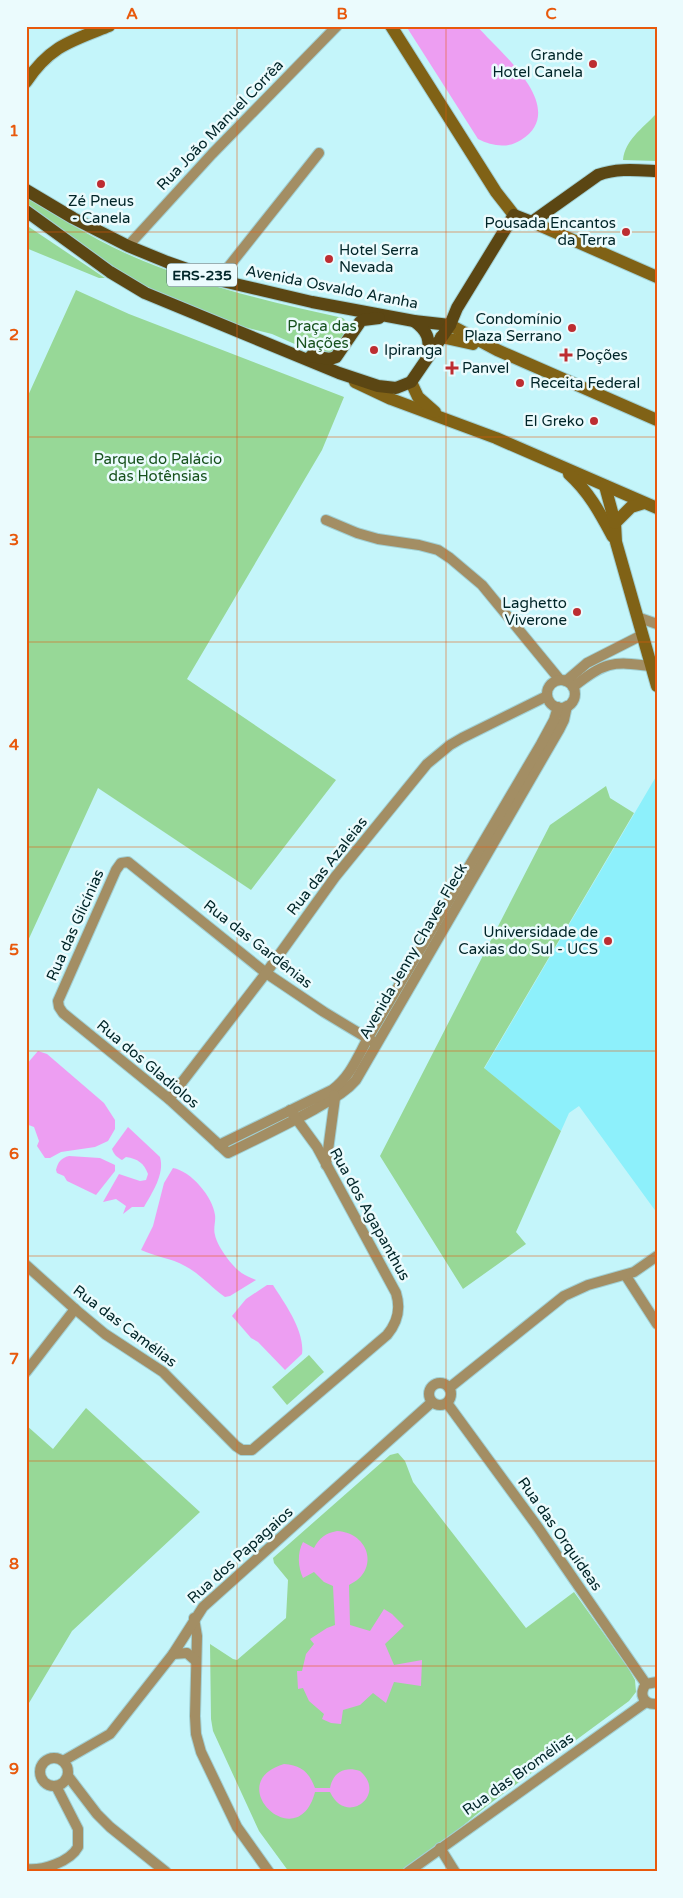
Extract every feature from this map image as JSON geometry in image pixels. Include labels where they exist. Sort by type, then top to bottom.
[{"type":"main road","points":[[394,317],[363,320],[353,331],[346,346],[339,373],[388,387],[402,386],[411,382],[450,325],[457,308],[514,215],[532,222],[603,173],[623,169],[657,171]]},
{"type":"main road","name":"Avenida Osvaldo Aranha","points":[[26,190],[73,218],[128,246],[218,280],[312,302],[414,321],[450,325]]},
{"type":"main road","name":"ERS-235","points":[[26,211],[128,284],[171,304],[339,373]]},
{"type":"main road","points":[[312,302],[347,314],[353,322],[353,331]]},
{"type":"main road","points":[[414,321],[422,326],[428,336],[428,355]]},
{"type":"main road","points":[[275,346],[330,359],[336,358],[346,346]]},
{"type":"street","points":[[26,82],[35,68],[54,50],[109,26]]},
{"type":"street","name":"Rua João Manuel Corrêa","points":[[128,246],[212,154],[337,26]]},
{"type":"street","points":[[391,26],[496,192],[514,215]]},
{"type":"street","points":[[218,280],[319,153]]},
{"type":"street","points":[[26,217],[46,226]]},
{"type":"street","points":[[532,222],[657,277]]},
{"type":"street","name":"Avenida Osvaldo Aranha","points":[[450,325],[497,350],[657,420]]},
{"type":"street","name":"Avenida Osvaldo Aranha","points":[[441,337],[497,350]]},
{"type":"street","name":"ERS-235","points":[[339,373],[368,389],[451,421]]},
{"type":"street","points":[[411,382],[418,397],[424,403],[451,421],[657,508]]},
{"type":"street","points":[[562,467],[583,486],[616,542]]},
{"type":"street","points":[[605,486],[615,523],[616,542],[657,686]]},
{"type":"street","points":[[615,523],[631,507],[644,503]]},
{"type":"street","points":[[326,520],[357,533],[378,539],[438,550],[482,584],[566,683],[575,696],[571,704],[562,707],[553,705],[547,696],[550,686],[566,683],[610,664],[621,662],[651,666]]},
{"type":"street","points":[[637,617],[657,624]]},
{"type":"street","points":[[566,683],[587,663],[642,635]]},
{"type":"street","name":"Rua das Azaleias","points":[[169,1100],[335,877],[427,764],[456,741],[547,696]]},
{"type":"street","name":"Avenida Jenny Chaves Fleck","points":[[228,1153],[333,1094],[349,1074],[372,1041],[559,730],[564,720],[562,707]]},
{"type":"street","name":"Rua das Gardênias","points":[[126,862],[130,862],[266,972],[324,1012],[372,1041]]},
{"type":"street","name":"Rua das Glicínias","points":[[58,1005],[60,994],[116,870],[121,863],[126,862]]},
{"type":"street","name":"Rua dos Gladiolos","points":[[58,1005],[63,1013],[169,1100],[228,1153]]},
{"type":"street","points":[[326,1165],[333,1094]]},
{"type":"street","name":"Avenida Jenny Chaves Fleck","points":[[219,1145],[293,1115]]},
{"type":"street","name":"Rua dos Agapanthus","points":[[248,1451],[387,1335],[397,1318],[399,1304],[396,1293],[311,1138],[293,1115]]},
{"type":"street","points":[[449,1388],[564,1296],[588,1286],[626,1276],[657,1256]]},
{"type":"street","name":"Rua das Camélias","points":[[26,1264],[75,1310],[111,1338],[163,1372],[236,1446],[248,1451]]},
{"type":"street","points":[[626,1276],[657,1324]]},
{"type":"street","points":[[26,1372],[75,1310]]},
{"type":"street","points":[[443,1384],[449,1388],[451,1396],[447,1403],[440,1405],[432,1402],[429,1395],[435,1385],[443,1384]]},
{"type":"street","name":"Rua dos Papagaios","points":[[26,1869],[56,1863],[68,1857],[78,1847],[78,1829],[56,1786],[47,1784],[40,1773],[46,1761],[54,1759],[63,1762],[112,1732],[173,1654],[194,1618],[207,1603],[432,1402]]},
{"type":"street","name":"Rua das Orquídeas","points":[[447,1403],[537,1526],[646,1684]]},
{"type":"street","points":[[194,1618],[197,1636],[194,1716],[201,1752],[237,1827],[268,1872]]},
{"type":"street","points":[[173,1654],[187,1653],[196,1661]]},
{"type":"street","points":[[652,1703],[642,1691],[646,1684],[657,1682]]},
{"type":"street","name":"Rua das Bromélias","points":[[408,1872],[440,1848],[652,1703]]},
{"type":"street","points":[[56,1786],[63,1783],[68,1776],[68,1768],[63,1762]]},
{"type":"street","points":[[68,1776],[110,1828],[166,1872]]},
{"type":"street","points":[[440,1848],[455,1872]]},
{"type":"shaded area","points":[[406,26],[477,26],[526,80],[535,96],[538,112],[534,127],[521,140],[510,145],[494,145],[478,139]]},
{"type":"shaded area","name":"Universidade de Caxias do Sul - UCS","points":[[657,775],[657,1213],[579,1106],[569,1113],[561,1131],[484,1069]]},
{"type":"shaded area","points":[[38,1051],[47,1054],[104,1103],[115,1120],[115,1129],[108,1141],[95,1147],[61,1152],[50,1158],[45,1158],[37,1146],[39,1141],[34,1127],[26,1124],[26,1065]]},
{"type":"shaded area","points":[[128,1127],[160,1157],[161,1170],[157,1183],[144,1207],[132,1207],[123,1214],[126,1206],[116,1199],[103,1202],[119,1174],[140,1181],[146,1180],[148,1174],[140,1162],[126,1157],[122,1160],[116,1156],[112,1149]]},
{"type":"shaded area","points":[[69,1156],[100,1158],[115,1165],[115,1171],[96,1195],[67,1181],[64,1176],[57,1173],[56,1170],[59,1163],[62,1159]]},
{"type":"shaded area","points":[[173,1168],[194,1179],[206,1193],[215,1217],[214,1233],[216,1240],[236,1268],[246,1276],[256,1280],[230,1296],[225,1297],[185,1266],[141,1250],[153,1226],[164,1183]]},
{"type":"shaded area","points":[[267,1285],[273,1285],[288,1309],[297,1327],[302,1345],[302,1354],[285,1370],[258,1342],[251,1338],[232,1316],[246,1299]]},
{"type":"shaded area","points":[[337,1531],[348,1533],[357,1538],[367,1554],[368,1562],[365,1571],[359,1579],[349,1585],[350,1625],[370,1631],[384,1609],[404,1626],[385,1644],[394,1665],[422,1660],[421,1686],[394,1682],[386,1703],[373,1693],[360,1705],[343,1710],[341,1724],[331,1723],[322,1719],[324,1714],[309,1701],[303,1688],[298,1689],[297,1671],[302,1671],[306,1654],[314,1644],[310,1639],[335,1625],[333,1586],[324,1582],[314,1572],[303,1578],[299,1565],[300,1551],[303,1542],[314,1548],[323,1536]]},
{"type":"shaded area","points":[[284,1764],[304,1770],[315,1788],[330,1788],[337,1774],[345,1770],[360,1771],[367,1780],[369,1789],[367,1797],[362,1804],[354,1807],[345,1807],[337,1802],[330,1792],[315,1792],[306,1811],[294,1818],[281,1817],[269,1810],[261,1799],[259,1786],[266,1773]]},
{"type":"green space","points":[[656,114],[657,161],[623,160],[624,153],[631,140]]},
{"type":"green space","name":"Praça das Nações","points":[[26,196],[62,219],[125,253],[205,283],[343,318],[347,322],[346,332],[334,353],[322,356],[272,334],[240,326],[129,280],[26,205]]},
{"type":"green space","points":[[26,225],[105,278],[99,278],[26,248]]},
{"type":"green space","name":"Parque do Palácio das Hotênsias","points":[[76,290],[129,314],[344,397],[322,450],[187,679],[336,780],[251,890],[98,788],[26,945],[26,400]]},
{"type":"green space","points":[[606,786],[610,798],[634,813],[484,1068],[561,1131],[516,1232],[526,1244],[463,1289],[380,1156],[550,825]]},
{"type":"green space","points":[[309,1355],[324,1372],[287,1405],[272,1387]]},
{"type":"green space","points":[[86,1408],[200,1512],[72,1631],[26,1708],[26,1425],[53,1449]]},
{"type":"green space","points":[[398,1453],[405,1461],[413,1482],[526,1628],[574,1592],[627,1666],[635,1680],[636,1692],[629,1701],[401,1872],[289,1872],[259,1831],[213,1731],[211,1719],[210,1644],[237,1660],[286,1618],[288,1580],[274,1563],[273,1558],[390,1455]]},
{"type":"place","name":"Grande Hotel Canela","points":[[593,64]]},
{"type":"place","name":"Zé Pneus - Canela","points":[[101,184]]},
{"type":"place","name":"Pousada Encantos da Terra","points":[[626,232]]},
{"type":"place","name":"Hotel Serra Nevada","points":[[329,259]]},
{"type":"place","name":"Condomínio Plaza Serrano","points":[[572,328]]},
{"type":"place","name":"Ipiranga","points":[[374,350]]},
{"type":"place","name":"Poções","points":[[566,355]]},
{"type":"place","name":"Panvel","points":[[452,368]]},
{"type":"place","name":"Receita Federal","points":[[520,383]]},
{"type":"place","name":"El Greko","points":[[594,421]]},
{"type":"place","name":"Laghetto Viverone","points":[[577,612]]},
{"type":"place","name":"Universidade de Caxias do Sul - UCS","points":[[608,941]]}]
